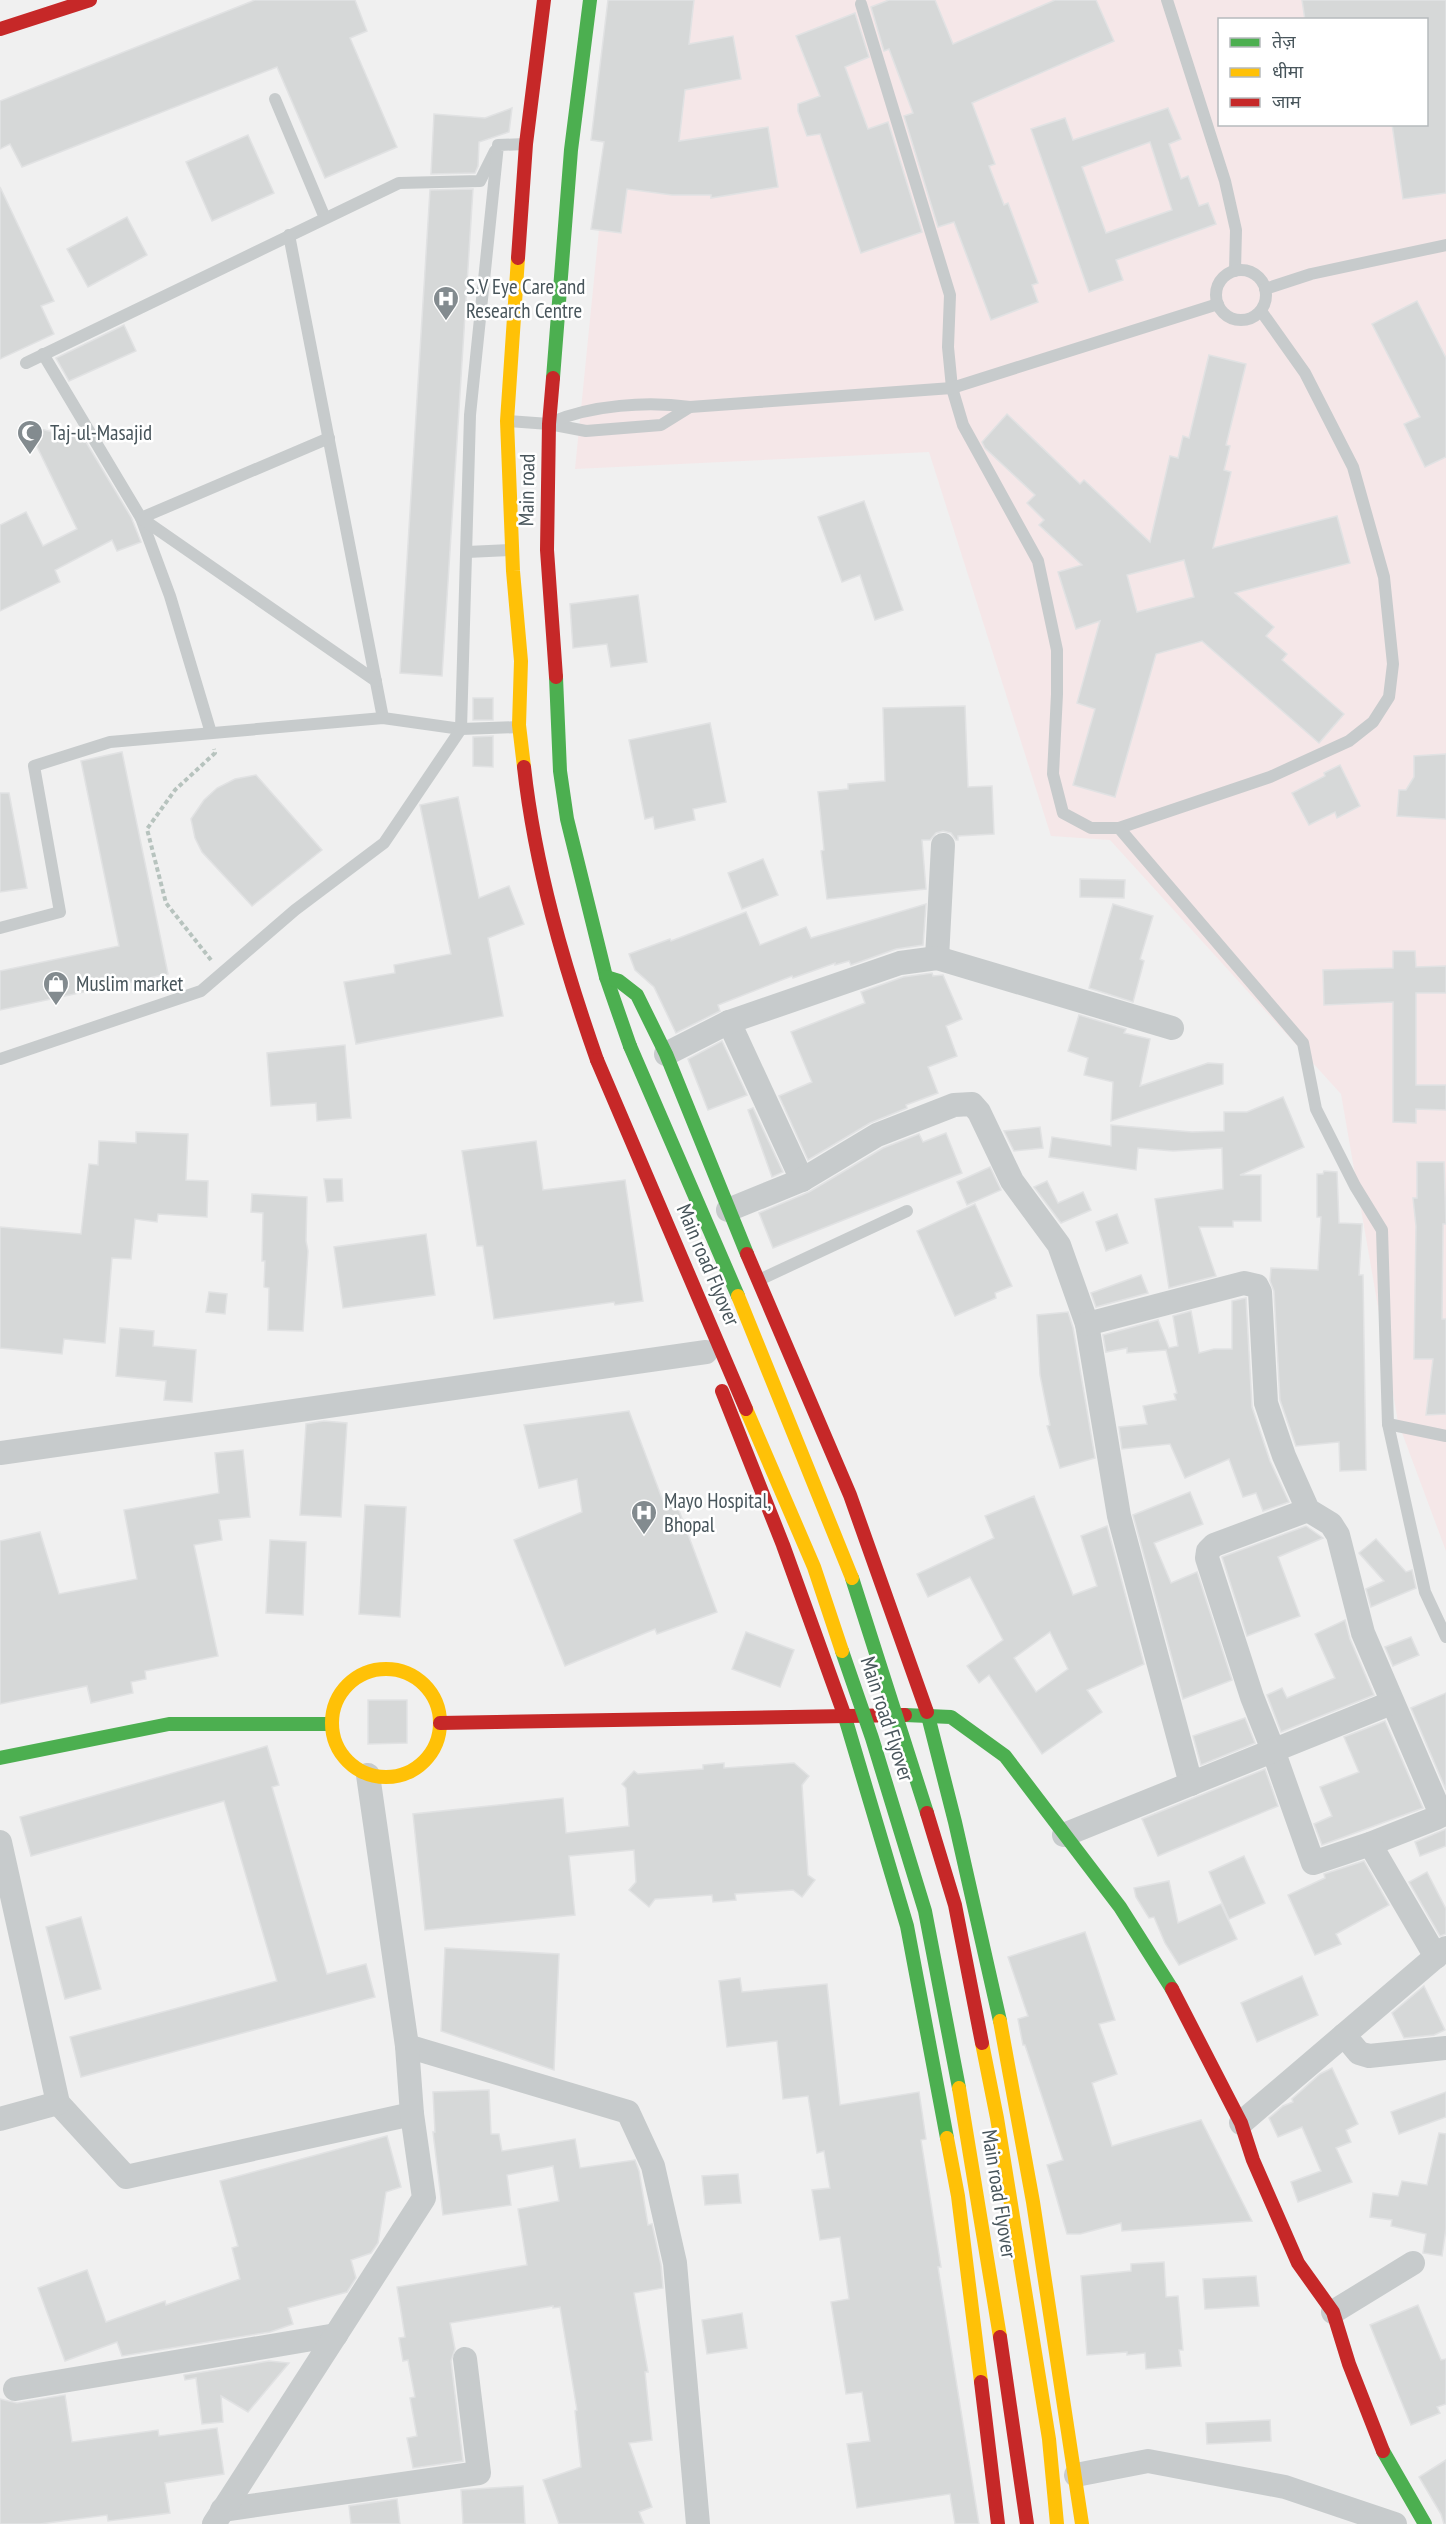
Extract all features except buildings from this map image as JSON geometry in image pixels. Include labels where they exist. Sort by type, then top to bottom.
[{"type":"main road","points":[[0,29],[90,0]]},
{"type":"main road","name":"Main road","points":[[544,0],[526,144],[507,421],[512,550],[521,661],[520,727],[526,789],[566,968]]},
{"type":"main road","name":"Main road","points":[[590,0],[571,150],[549,424],[547,550],[556,671],[560,771],[567,819],[606,977]]},
{"type":"main road","points":[[566,968],[568,1008],[574,1036]]},
{"type":"main road","name":"Main road Flyover","points":[[566,968],[597,1060],[814,1567],[872,1737],[925,1911],[966,2123],[1016,2438],[1027,2524]]},
{"type":"main road","points":[[606,977],[619,981],[637,995],[666,1054],[728,1210],[849,1495],[927,1715],[955,1822],[996,2002],[1033,2202],[1082,2524]]},
{"type":"main road","name":"Main road Flyover","points":[[606,977],[630,1046],[744,1310],[845,1555],[903,1733],[955,1905],[999,2130],[1049,2439],[1057,2524]]},
{"type":"main road","points":[[692,1319],[783,1545],[845,1716],[907,1926],[958,2196],[998,2524]]},
{"type":"main road","points":[[394,1669],[412,1676],[427,1688],[437,1704],[440,1723],[438,1740],[430,1755],[418,1768],[402,1776],[385,1778],[368,1775],[353,1767],[342,1755],[334,1740],[332,1724],[334,1706],[343,1689],[358,1676],[375,1670],[394,1669]]},
{"type":"main road","points":[[440,1723],[927,1715],[951,1717],[1005,1756],[1120,1907],[1182,2004],[1241,2122],[1253,2160],[1298,2263],[1333,2312],[1349,2364],[1384,2455],[1425,2524]]},
{"type":"main road","points":[[0,1758],[169,1724],[332,1724]]},
{"type":"street","points":[[937,958],[943,845]]},
{"type":"street","points":[[666,1054],[729,1022],[900,963],[937,958],[1172,1028]]},
{"type":"street","points":[[729,1022],[801,1180]]},
{"type":"street","points":[[728,1210],[801,1180],[877,1135],[954,1105],[972,1104],[979,1113],[1012,1181],[1059,1245],[1087,1324],[1119,1516],[1191,1784]]},
{"type":"street","points":[[1087,1324],[1244,1283],[1257,1286],[1260,1292],[1266,1403],[1284,1456],[1308,1510],[1331,1524],[1338,1535],[1363,1633],[1391,1703],[1440,1812],[1440,1816],[1370,1844],[1313,1863],[1252,1697],[1207,1558],[1208,1551],[1214,1545],[1308,1510]]},
{"type":"street","points":[[0,1453],[711,1362]]},
{"type":"street","points":[[1064,1835],[1391,1703]]},
{"type":"street","points":[[218,2517],[424,2198],[412,2114],[407,2046],[368,1775]]},
{"type":"street","points":[[0,1842],[58,2103],[126,2177],[412,2114]]},
{"type":"street","points":[[1241,2122],[1441,1953],[1370,1844]]},
{"type":"street","points":[[1344,2035],[1359,2053],[1369,2056],[1446,2048]]},
{"type":"street","points":[[407,2046],[628,2112],[653,2166],[675,2263],[698,2524]]},
{"type":"street","points":[[0,2119],[58,2103]]},
{"type":"street","points":[[1333,2312],[1413,2262]]},
{"type":"street","points":[[15,2389],[336,2336]]},
{"type":"street","points":[[218,2517],[479,2473],[465,2358]]},
{"type":"street","points":[[1076,2475],[1148,2461],[1286,2487],[1395,2524]]},
{"type":"lane","points":[[1167,0],[1225,181],[1236,231],[1235,271]]},
{"type":"lane","points":[[861,4],[950,295],[948,348],[952,388],[963,425],[1038,561],[1057,650],[1053,774],[1063,813],[1091,828],[1119,828],[1270,777],[1349,741],[1373,722],[1389,697],[1393,664],[1384,577],[1353,467],[1305,373],[1261,311]]},
{"type":"lane","points":[[275,99],[325,218]]},
{"type":"lane","points":[[498,145],[526,144]]},
{"type":"lane","points":[[26,363],[399,183],[480,181],[498,145]]},
{"type":"lane","points":[[0,1059],[201,991],[295,910],[384,843],[461,729],[470,415],[498,145]]},
{"type":"lane","points":[[289,235],[383,718]]},
{"type":"lane","points":[[1265,289],[1311,274],[1446,245]]},
{"type":"lane","points":[[1235,271],[1248,271],[1256,275],[1265,289],[1266,297],[1261,311],[1247,320],[1239,320],[1225,314],[1218,304],[1216,292],[1219,284],[1224,277],[1235,271]]},
{"type":"lane","points":[[549,424],[584,411],[662,403],[690,407],[952,388],[1218,304]]},
{"type":"lane","points":[[43,354],[141,518],[170,596],[211,733]]},
{"type":"lane","points":[[507,421],[549,424],[586,431],[661,425],[690,407]]},
{"type":"lane","points":[[141,518],[329,438]]},
{"type":"lane","points":[[141,518],[376,681]]},
{"type":"lane","points":[[467,552],[512,550]]},
{"type":"lane","points":[[0,928],[60,912],[34,765],[110,742],[383,718],[461,729],[520,727]]},
{"type":"lane","points":[[1119,828],[1303,1043],[1317,1109],[1355,1186],[1382,1230],[1388,1424],[1425,1592],[1446,1637]]},
{"type":"lane","points":[[758,1281],[907,1211]]},
{"type":"lane","points":[[1388,1424],[1446,1436]]},
{"type":"path","points":[[211,733],[215,753],[174,790],[147,829],[166,903],[221,974]]},
{"type":"shaded area","points":[[622,0],[1446,0],[1446,1551],[1398,1422],[1341,1094],[1110,840],[1051,836],[929,452],[575,469]]},
{"type":"traffic: fast","points":[[553,378],[571,150],[590,0]]},
{"type":"traffic: fast","points":[[556,677],[560,771],[567,819],[606,977],[630,1046]]},
{"type":"traffic: fast","points":[[606,977],[619,981],[637,995],[666,1054],[747,1254]]},
{"type":"traffic: fast","points":[[630,1046],[738,1296]]},
{"type":"traffic: fast","points":[[852,1578],[927,1813]]},
{"type":"traffic: fast","points":[[842,1651],[872,1738],[925,1911],[959,2088]]},
{"type":"traffic: fast","points":[[927,1712],[955,1822],[1000,2021]]},
{"type":"traffic: fast","points":[[844,1714],[907,1926],[947,2138]]},
{"type":"traffic: fast","points":[[905,1715],[951,1717],[1005,1756],[1120,1907],[1172,1989]]},
{"type":"traffic: fast","points":[[0,1758],[169,1724],[332,1724]]},
{"type":"traffic: fast","points":[[1383,2451],[1425,2524]]},
{"type":"traffic: slow","points":[[518,258],[507,421],[513,571],[521,661],[519,725],[524,767]]},
{"type":"traffic: slow","points":[[738,1296],[852,1578]]},
{"type":"traffic: slow","points":[[746,1409],[814,1567],[842,1651]]},
{"type":"traffic: slow","points":[[386,1669],[407,1673],[424,1685],[436,1702],[440,1723],[436,1744],[424,1761],[407,1773],[386,1777],[365,1773],[348,1761],[336,1744],[332,1723],[336,1702],[348,1685],[365,1673],[386,1669]]},
{"type":"traffic: slow","points":[[1000,2021],[1033,2202],[1082,2524]]},
{"type":"traffic: slow","points":[[982,2043],[997,2118],[1049,2439],[1057,2524]]},
{"type":"traffic: slow","points":[[959,2088],[1000,2337]]},
{"type":"traffic: slow","points":[[947,2138],[958,2196],[981,2382]]},
{"type":"traffic: jam","points":[[0,29],[90,0]]},
{"type":"traffic: jam","points":[[518,258],[526,144],[544,0]]},
{"type":"traffic: jam","points":[[553,378],[549,424],[547,550],[556,677]]},
{"type":"traffic: jam","points":[[524,767],[535,842],[552,916],[597,1060]]},
{"type":"traffic: jam","points":[[597,1060],[746,1409]]},
{"type":"traffic: jam","points":[[747,1254],[850,1495],[927,1712]]},
{"type":"traffic: jam","points":[[722,1391],[783,1545],[844,1714]]},
{"type":"traffic: jam","points":[[440,1723],[905,1715]]},
{"type":"traffic: jam","points":[[927,1813],[955,1905],[982,2043]]},
{"type":"traffic: jam","points":[[1172,1989],[1241,2123],[1253,2160],[1298,2263],[1333,2312],[1349,2364],[1383,2451]]},
{"type":"traffic: jam","points":[[1000,2337],[1027,2524]]},
{"type":"traffic: jam","points":[[981,2382],[998,2524]]},
{"type":"place","name":"S.V Eye Care and Research Centre","points":[[446,322]]},
{"type":"place","name":"Taj-ul-Masajid","points":[[30,456]]},
{"type":"place","name":"Muslim market","points":[[56,1007]]},
{"type":"place","name":"Mayo Hospital, Bhopal","points":[[644,1536]]}]
